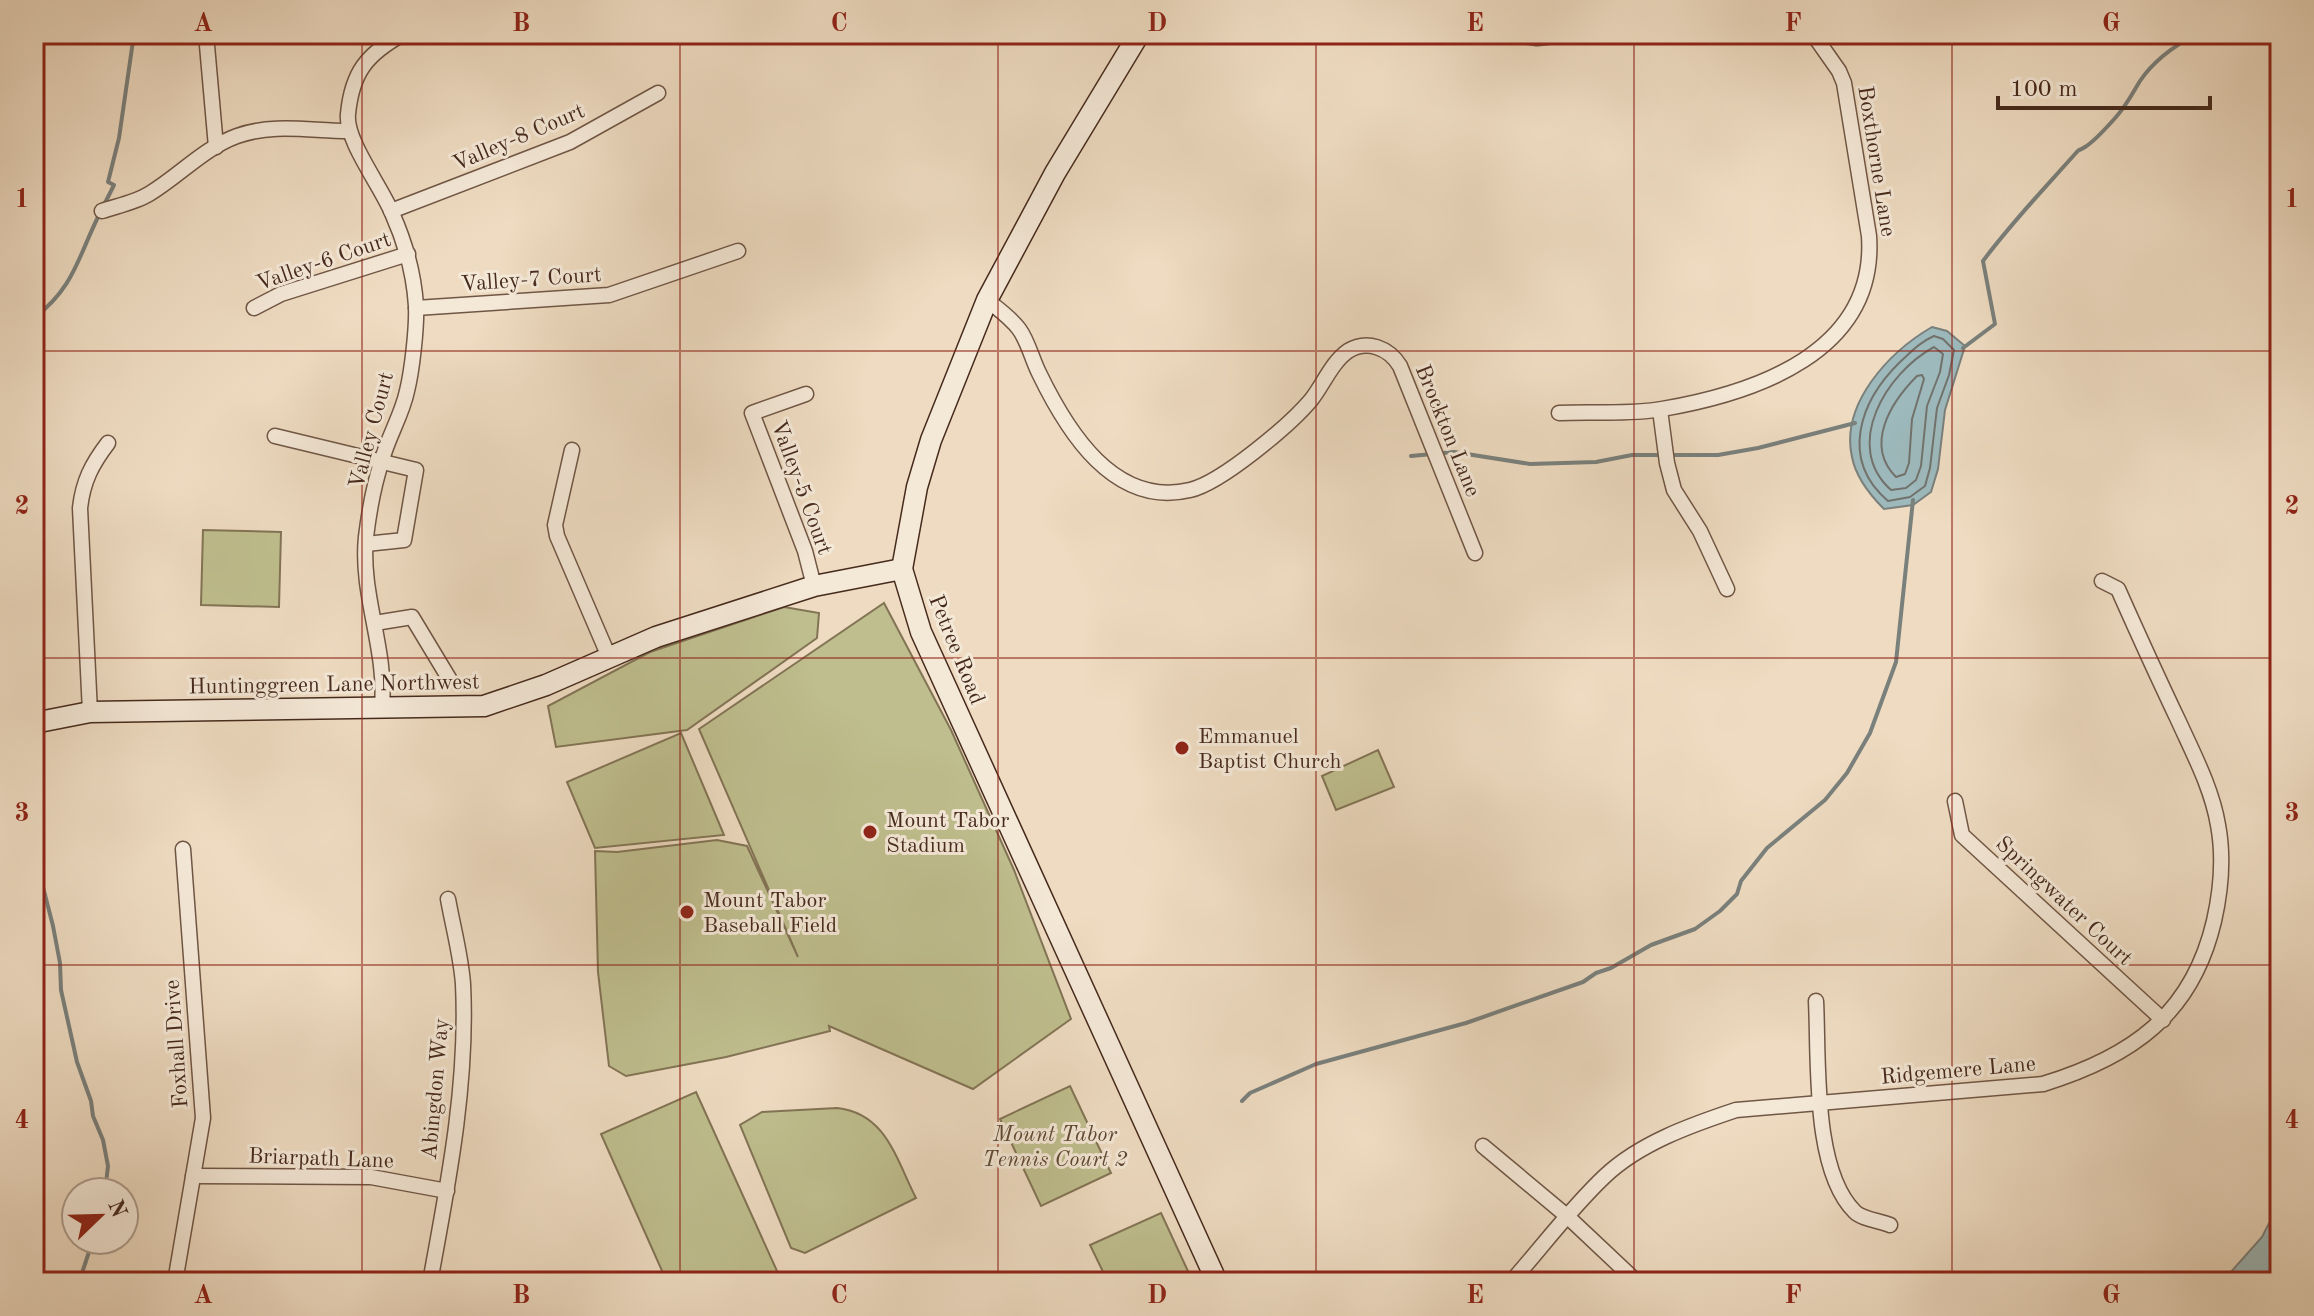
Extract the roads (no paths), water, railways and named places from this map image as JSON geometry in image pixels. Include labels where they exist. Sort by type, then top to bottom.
[{"type":"street","points":[[206,34],[216,147]]},
{"type":"street","points":[[102,211],[147,196],[216,147],[237,136],[285,128],[348,131],[355,75],[385,44],[403,34]]},
{"type":"street","points":[[1508,34],[1537,38],[1573,34]]},
{"type":"street","name":"Boxthorne Lane","points":[[1559,413],[1660,410],[1759,384],[1821,350],[1843,327],[1866,280],[1871,255],[1844,83],[1813,34]]},
{"type":"street","name":"Petree Road","points":[[1138,35],[1055,173],[987,300],[931,440],[917,487],[902,569],[921,632],[1217,1282]]},
{"type":"street","name":"Valley-8 Court","points":[[391,211],[570,142],[658,93]]},
{"type":"street","name":"Valley Court","points":[[348,131],[391,211],[408,254],[416,308],[407,392],[381,461],[366,544],[366,567],[384,682],[382,706]]},
{"type":"street","name":"Valley-7 Court","points":[[416,308],[609,295],[738,251]]},
{"type":"street","name":"Valley-6 Court","points":[[254,308],[281,294],[408,254]]},
{"type":"street","name":"Brockton Lane","points":[[987,300],[1021,331],[1057,406],[1098,462],[1127,483],[1161,492],[1189,490],[1221,477],[1304,408],[1348,351],[1368,345],[1388,352],[1400,366],[1475,553]]},
{"type":"street","name":"Valley-5 Court","points":[[806,394],[752,413],[805,551],[814,586]]},
{"type":"street","points":[[1660,410],[1674,490],[1700,531],[1727,589]]},
{"type":"street","points":[[275,436],[416,470],[404,540],[366,544]]},
{"type":"street","points":[[90,712],[80,508],[82,487],[89,468],[108,443]]},
{"type":"street","points":[[572,450],[555,525],[609,657]]},
{"type":"street","name":"Huntinggreen Lane Northwest","points":[[34,723],[90,712],[484,706],[546,685],[656,637],[814,586],[902,569]]},
{"type":"street","name":"Ridgemere Lane","points":[[1511,1282],[1606,1175],[1649,1146],[1697,1122],[1736,1110],[2043,1084],[2086,1071],[2124,1050],[2163,1020],[2190,986],[2208,945],[2222,889],[2218,825],[2203,776],[2118,589],[2102,581]]},
{"type":"street","points":[[375,623],[412,617],[450,680]]},
{"type":"street","name":"Springwater Court","points":[[1955,801],[1962,835],[2163,1020]]},
{"type":"street","name":"Foxhall Drive","points":[[175,1282],[203,1118],[183,849]]},
{"type":"street","name":"Abingdon Way","points":[[430,1282],[447,1191],[462,1065],[463,981],[448,899]]},
{"type":"street","points":[[1816,1001],[1825,1155],[1837,1186],[1856,1214],[1890,1225]]},
{"type":"street","points":[[1483,1146],[1568,1217],[1637,1282]]},
{"type":"street","name":"Briarpath Lane","points":[[193,1176],[371,1177],[447,1191]]},
{"type":"water","points":[[1932,327],[1947,331],[1965,346],[1945,410],[1938,469],[1931,492],[1913,505],[1884,509],[1864,486],[1854,465],[1850,437],[1853,418],[1871,382],[1885,365]]},
{"type":"water","points":[[2280,1202],[2280,1282],[2222,1282],[2262,1237]]},
{"type":"waterway","points":[[103,207],[114,185],[108,182],[119,138],[134,34]]},
{"type":"waterway","points":[[1963,348],[1995,324],[1983,261],[2016,219],[2077,152],[2093,141],[2116,117],[2152,66],[2196,34]]},
{"type":"waterway","points":[[34,318],[67,283],[99,215]]},
{"type":"waterway","points":[[1411,456],[1454,452],[1530,464],[1596,462],[1632,455],[1718,455],[1855,423]]},
{"type":"waterway","points":[[1242,1101],[1250,1093],[1316,1064],[1466,1023],[1583,982],[1651,945],[1695,929],[1720,911],[1737,894],[1741,881],[1767,848],[1825,800],[1847,773],[1870,733],[1896,662],[1913,500]]},
{"type":"waterway","points":[[34,852],[53,926],[61,990],[77,1062],[103,1140],[107,1176]]},
{"type":"waterway","points":[[79,1282],[88,1256]]},
{"type":"place","name":"Emmanuel Baptist Church","points":[[1182,748]]},
{"type":"place","name":"Mount Tabor Stadium","points":[[870,832]]},
{"type":"place","name":"Mount Tabor Baseball Field","points":[[687,912]]},
{"type":"park label","name":"Mount Tabor Tennis Court 2","points":[[1055,1146]]}]
